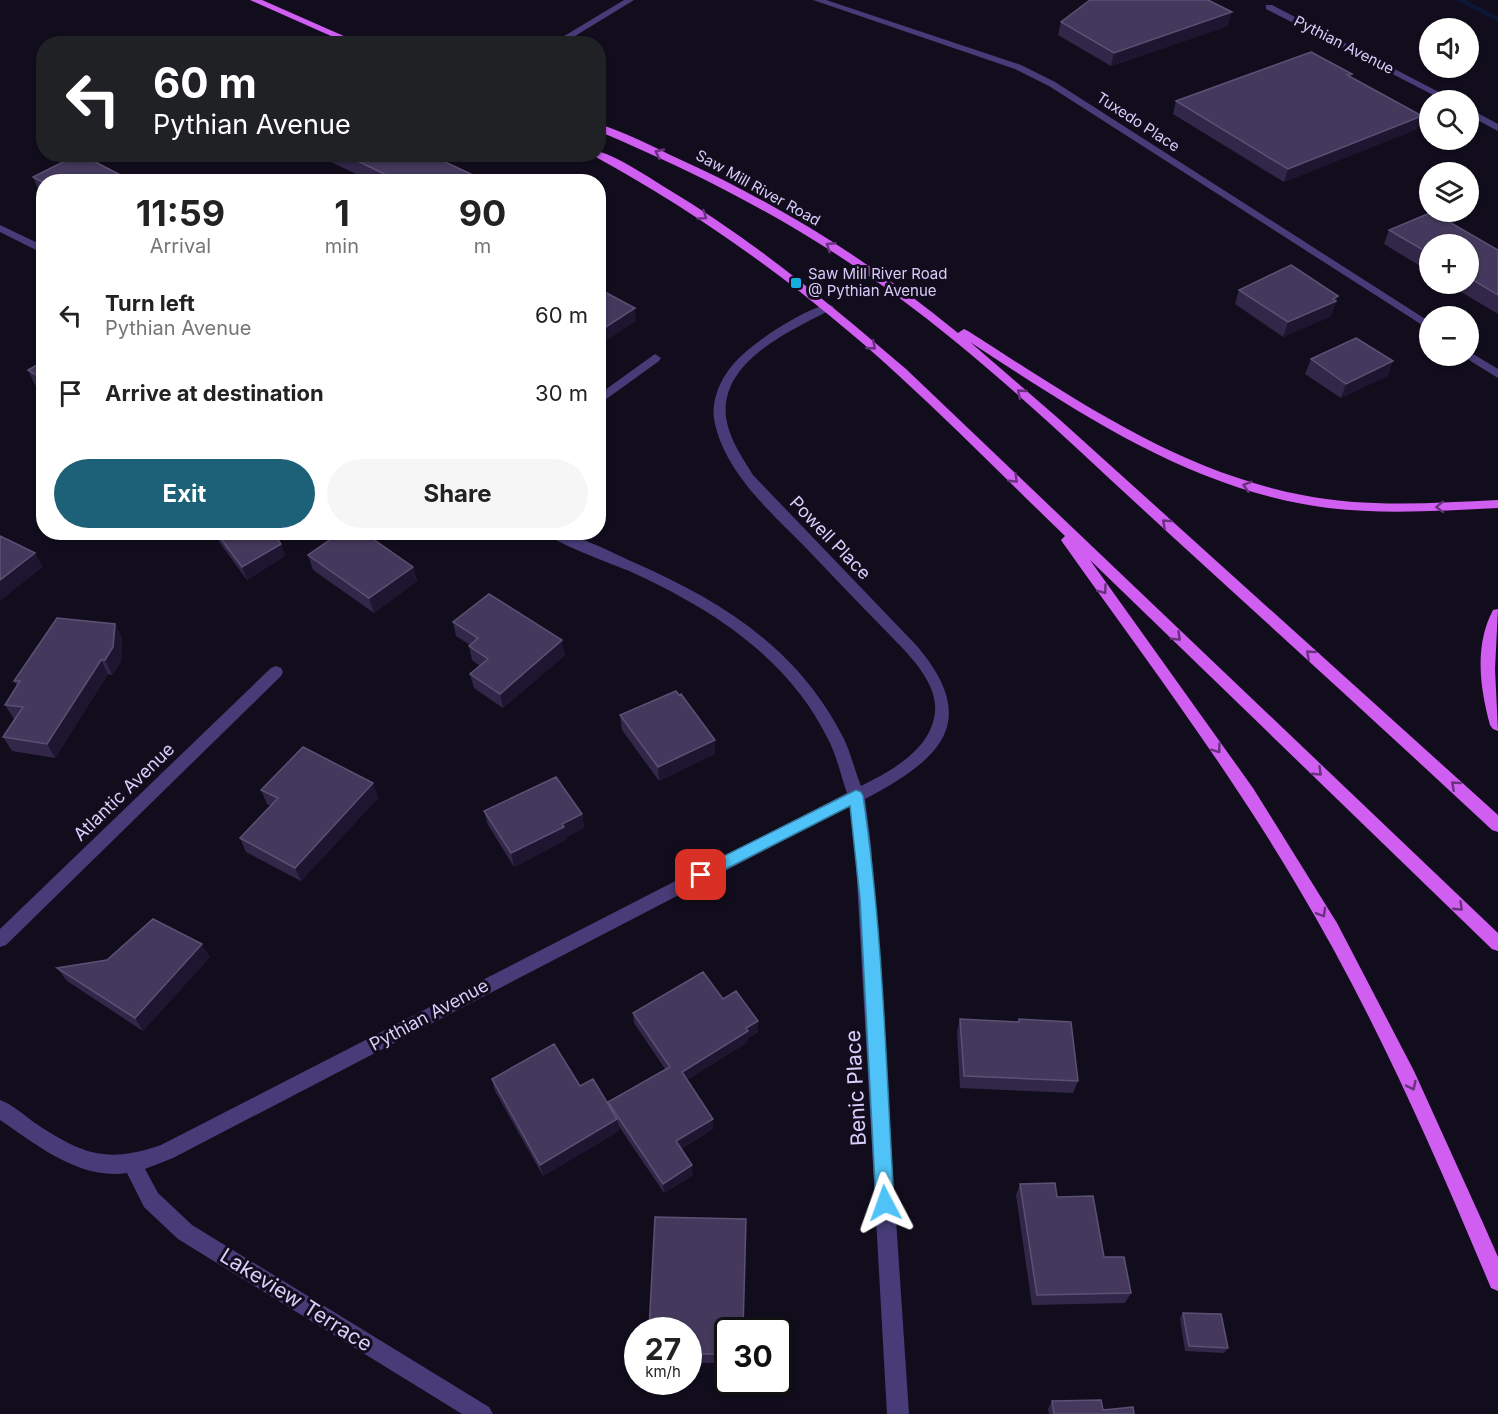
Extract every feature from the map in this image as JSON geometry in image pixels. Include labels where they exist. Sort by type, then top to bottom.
[{"type":"main road","points":[[254,0],[339,36]]},
{"type":"main road","name":"Saw Mill River Road","points":[[606,130],[733,189],[813,235],[896,290]]},
{"type":"main road","points":[[606,159],[697,211],[828,308],[902,372],[1498,944]]},
{"type":"main road","points":[[896,290],[1113,428],[1168,457],[1222,479],[1282,495],[1346,505],[1424,508],[1498,504]]},
{"type":"main road","points":[[896,290],[973,351],[1040,410],[1498,825]]},
{"type":"main road","points":[[1045,508],[1230,766],[1302,879],[1383,1027],[1462,1196],[1498,1281]]},
{"type":"main road","points":[[1498,614],[1490,635],[1486,664],[1489,696],[1498,724]]},
{"type":"street","points":[[569,36],[630,0]]},
{"type":"street","name":"Tuxedo Place","points":[[817,0],[1018,67],[1052,84],[1419,320]]},
{"type":"street","name":"Pythian Avenue","points":[[1269,7],[1430,90]]},
{"type":"street","points":[[1479,118],[1498,129]]},
{"type":"street","points":[[0,228],[36,247]]},
{"type":"street","name":"Powell Place","points":[[828,308],[775,335],[750,352],[730,373],[720,400],[720,413],[728,447],[748,478],[906,644],[931,675],[938,688],[942,714],[931,743],[920,757],[904,769],[856,796]]},
{"type":"street","points":[[606,396],[655,358]]},
{"type":"street","points":[[1479,361],[1498,374]]},
{"type":"street","name":"Benic Place","points":[[569,540],[678,587],[739,624],[778,657],[804,684],[824,716],[842,753],[856,796],[863,845],[898,1414]]},
{"type":"street","name":"Atlantic Avenue","points":[[0,940],[276,672]]},
{"type":"street","name":"Pythian Avenue","points":[[0,1109],[63,1150],[80,1158],[113,1166],[132,1163],[175,1148],[856,796]]},
{"type":"street","name":"Lakeview Terrace","points":[[132,1163],[151,1200],[185,1232],[482,1414]]},
{"type":"building","points":[[1090,0],[1208,0],[1232,12],[1114,53],[1061,22]]},
{"type":"building","points":[[1311,52],[1352,74],[1347,75],[1419,114],[1419,117],[1288,169],[1176,101]]},
{"type":"building","points":[[64,162],[95,162],[119,174],[39,174]]},
{"type":"building","points":[[360,162],[445,162],[471,174],[384,174]]},
{"type":"building","points":[[1419,217],[1419,222],[1449,222],[1470,234],[1419,234],[1419,248],[1389,230]]},
{"type":"building","points":[[1479,239],[1498,250],[1498,295],[1479,284]]},
{"type":"building","points":[[1291,265],[1338,296],[1333,299],[1336,301],[1288,322],[1239,290]]},
{"type":"building","points":[[606,293],[635,308],[606,327]]},
{"type":"building","points":[[1356,338],[1393,361],[1346,384],[1311,359]]},
{"type":"building","points":[[36,366],[36,375],[28,370]]},
{"type":"building","points":[[0,536],[35,553],[0,580]]},
{"type":"building","points":[[222,540],[278,540],[281,544],[242,567]]},
{"type":"building","points":[[330,540],[374,540],[413,567],[369,598],[308,555]]},
{"type":"building","points":[[489,594],[562,640],[500,694],[470,674],[488,659],[469,646],[478,638],[453,622]]},
{"type":"building","points":[[57,618],[115,624],[113,647],[105,660],[101,660],[47,744],[3,737],[23,707],[5,705],[20,681],[14,681]]},
{"type":"building","points":[[676,691],[679,695],[681,694],[715,740],[658,767],[620,715]]},
{"type":"building","points":[[303,747],[373,783],[295,868],[240,838],[278,798],[261,790]]},
{"type":"building","points":[[556,777],[582,814],[562,824],[564,827],[511,853],[484,811]]},
{"type":"building","points":[[153,919],[202,944],[135,1018],[57,968],[107,960]]},
{"type":"building","points":[[703,972],[723,999],[736,991],[758,1021],[746,1028],[748,1031],[682,1072],[713,1119],[676,1141],[692,1165],[663,1184],[608,1102],[670,1067],[633,1013]]},
{"type":"building","points":[[960,1019],[1071,1022],[1078,1081],[964,1076]]},
{"type":"building","points":[[554,1044],[580,1086],[593,1079],[617,1119],[540,1165],[492,1079]]},
{"type":"building","points":[[1055,1183],[1057,1197],[1093,1196],[1104,1257],[1124,1257],[1131,1293],[1037,1295],[1020,1184]]},
{"type":"building","points":[[655,1217],[746,1219],[743,1317],[714,1317],[714,1354],[702,1354],[702,1317],[650,1317]]},
{"type":"building","points":[[1183,1313],[1221,1314],[1228,1348],[1189,1346]]},
{"type":"building","points":[[1101,1400],[1103,1410],[1133,1407],[1134,1414],[1054,1414],[1052,1401]]},
{"type":"waterway","points":[[1460,0],[1498,20]]},
{"type":"place","name":"Saw Mill River Road @ Pythian Avenue","points":[[796,283]]},
{"type":"route","points":[[701,875],[856,796],[867,899],[885,1203]]}]
